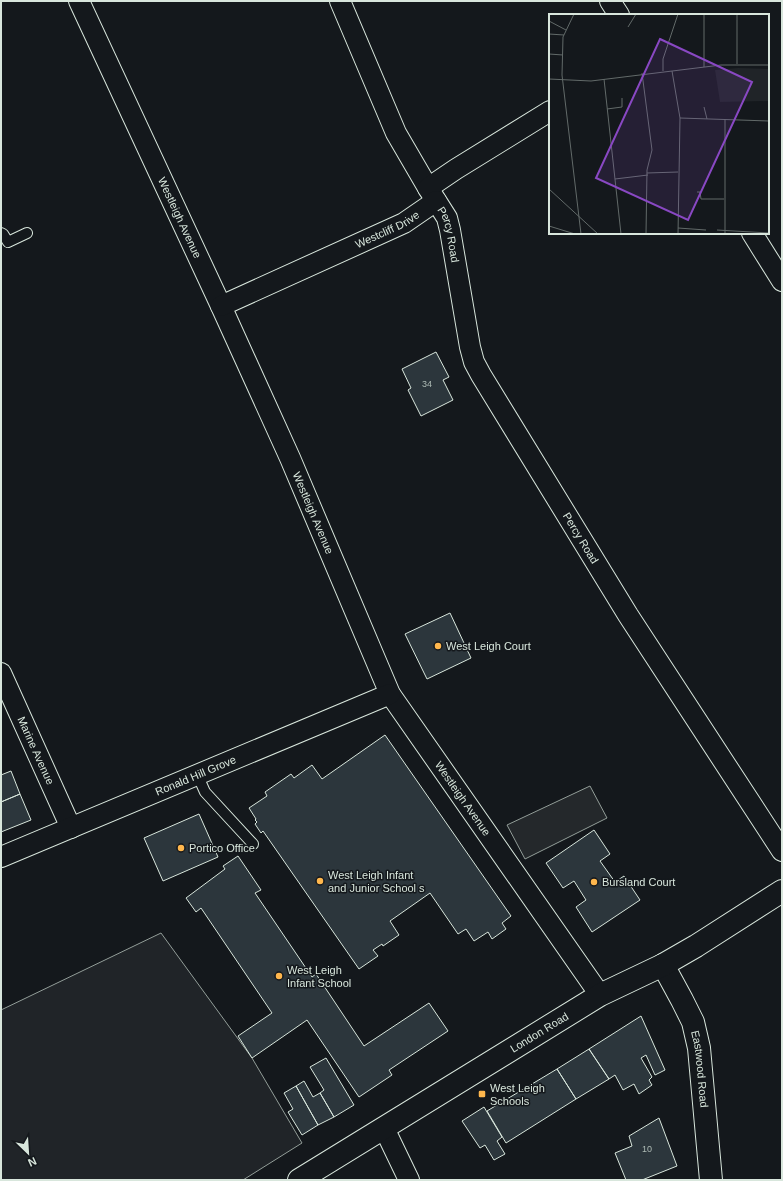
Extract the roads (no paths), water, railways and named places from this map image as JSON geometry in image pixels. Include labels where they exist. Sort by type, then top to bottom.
[{"type":"main road","name":"London Road","points":[[299,1180],[600,995],[664,965],[696,946],[782,890]]},
{"type":"main road","name":"Eastwood Road","points":[[664,965],[693,1022],[699,1048],[711,1180]]},
{"type":"street","name":"Westleigh Avenue","points":[[79,1],[290,458],[390,694],[600,995]]},
{"type":"street","points":[[340,1],[396,133],[432,195],[456,169],[549,112]]},
{"type":"street","points":[[610,1],[618,14]]},
{"type":"street","name":"Westcliff Drive","points":[[221,306],[404,223],[432,195]]},
{"type":"street","name":"Percy Road","points":[[432,195],[447,218],[474,362],[628,615],[782,851]]},
{"type":"street","points":[[753,234],[782,281]]},
{"type":"street","name":"Marine Avenue","points":[[1,673],[71,828]]},
{"type":"street","name":"Ronald Hill Grove","points":[[1,857],[390,694]]},
{"type":"street","points":[[384,1128],[409,1180]]},
{"type":"lane","points":[[1,233],[8,242],[27,233]]},
{"type":"lane","points":[[197,774],[204,792],[253,844]]},
{"type":"place","name":"West Leigh Court","points":[[438,646]]},
{"type":"place","name":"Portico Office","points":[[181,848]]},
{"type":"place","name":"West Leigh Infant and Junior School s","points":[[320,881]]},
{"type":"place","name":"Bursland Court","points":[[594,882]]},
{"type":"place","name":"West Leigh Infant School","points":[[279,976]]},
{"type":"place","name":"West Leigh Schools","points":[[482,1094]]}]
